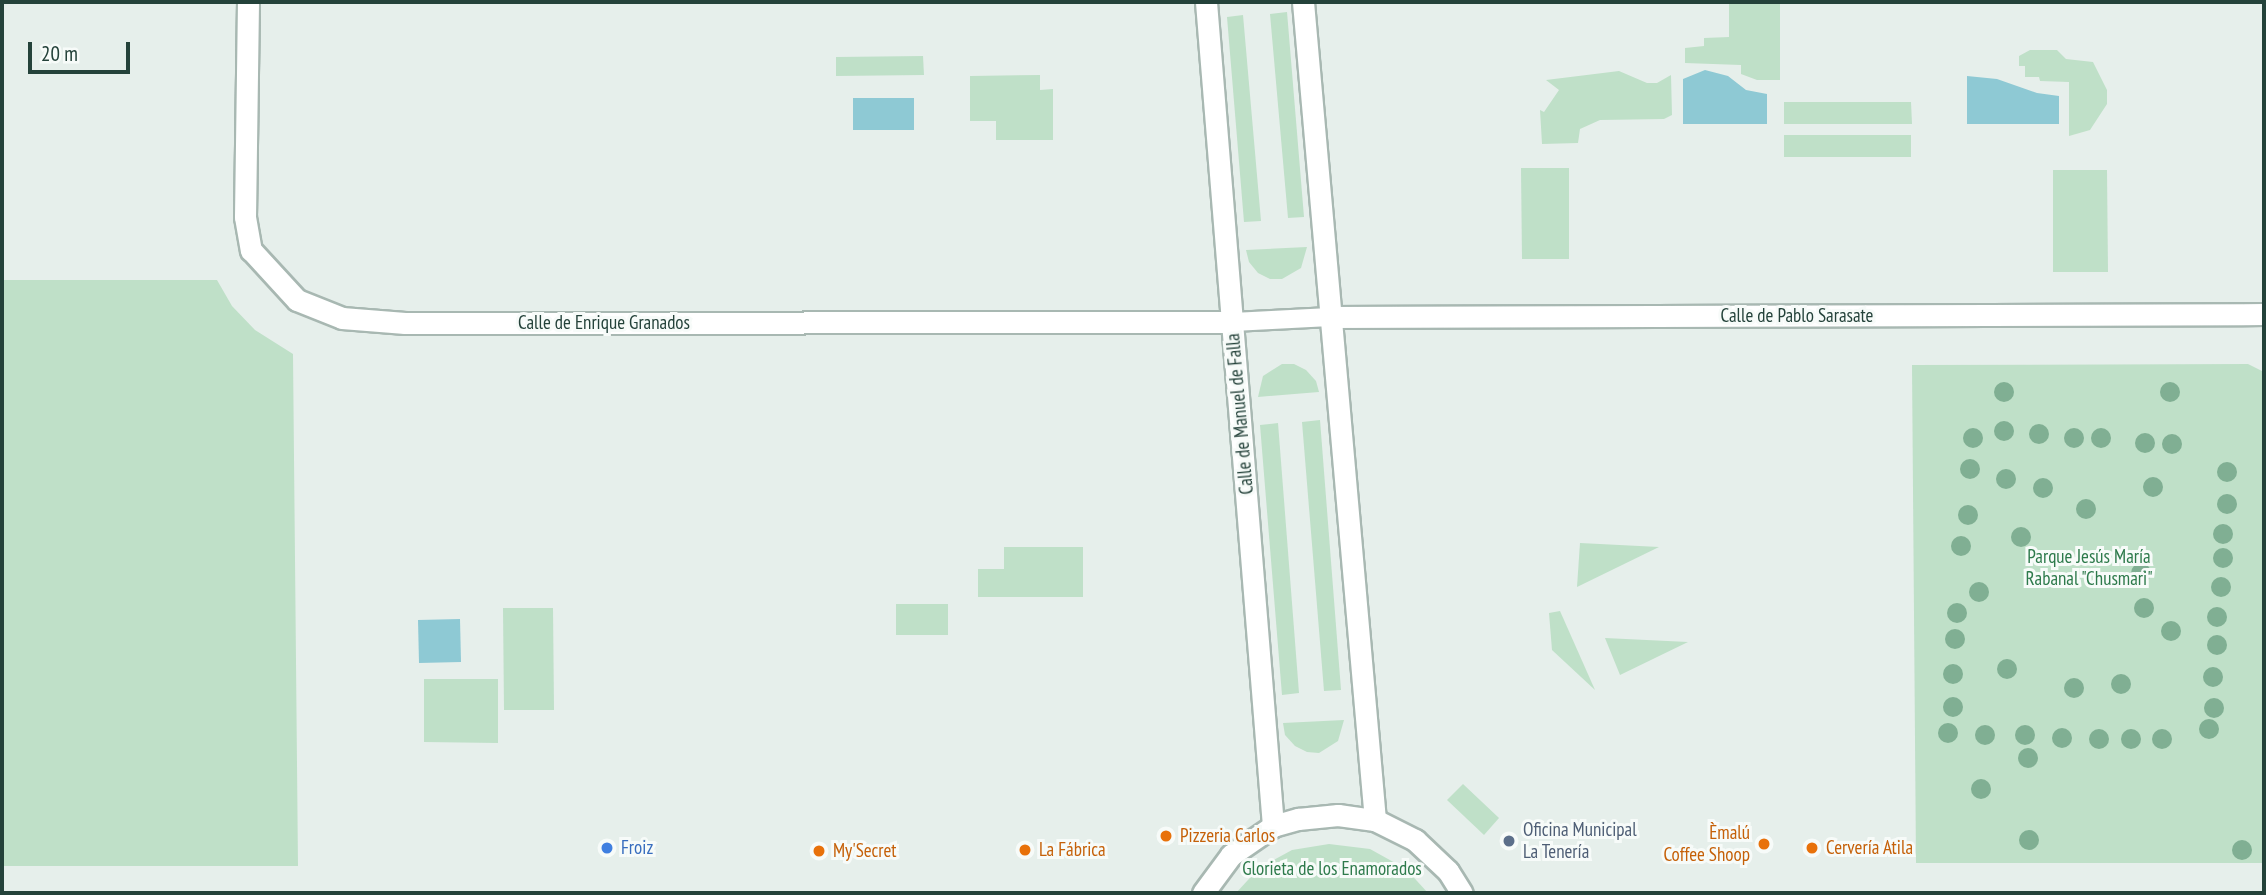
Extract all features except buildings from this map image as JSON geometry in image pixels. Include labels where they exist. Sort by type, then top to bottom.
[{"type":"street","name":"Calle de Enrique Granados","points":[[248,2],[245,217],[251,250],[297,300],[342,318],[405,323],[1233,322]]},
{"type":"street","name":"Calle de Manuel de Falla","points":[[1206,2],[1273,826]]},
{"type":"street","points":[[1303,2],[1375,820]]},
{"type":"street","name":"Calle de Pablo Sarasate","points":[[1330,317],[2264,314]]},
{"type":"street","points":[[1203,893],[1231,855],[1273,826],[1338,815],[1375,820],[1415,840],[1448,870],[1462,893]]},
{"type":"lane","points":[[1233,322],[1330,317]]},
{"type":"green space","points":[[1729,2],[1780,2],[1780,80],[1757,80],[1741,74],[1741,65],[1685,63],[1685,48],[1704,46],[1704,38],[1729,37]]},
{"type":"green space","points":[[1287,12],[1304,217],[1288,218],[1270,14]]},
{"type":"green space","points":[[1243,15],[1261,221],[1244,222],[1227,17]]},
{"type":"green space","points":[[2030,50],[2057,50],[2066,59],[2093,62],[2107,90],[2107,104],[2090,130],[2069,136],[2069,82],[2040,81],[2039,77],[2025,77],[2025,66],[2019,66],[2019,56]]},
{"type":"green space","points":[[923,56],[924,75],[836,76],[836,57]]},
{"type":"green space","points":[[1619,71],[1647,83],[1657,83],[1671,75],[1672,115],[1664,119],[1600,120],[1580,129],[1578,143],[1542,144],[1540,110],[1544,112],[1559,90],[1546,80]]},
{"type":"green space","points":[[1040,75],[1040,90],[1053,89],[1053,140],[996,140],[996,121],[970,121],[970,76]]},
{"type":"green space","points":[[1784,102],[1911,102],[1912,124],[1784,124]]},
{"type":"green space","points":[[1784,135],[1911,135],[1911,157],[1784,157]]},
{"type":"green space","points":[[1521,168],[1569,168],[1569,259],[1522,259]]},
{"type":"green space","points":[[2053,170],[2107,170],[2108,272],[2053,272]]},
{"type":"green space","points":[[1307,247],[1301,268],[1282,279],[1270,279],[1258,273],[1249,262],[1246,250]]},
{"type":"green space","points":[[2,280],[217,280],[232,306],[255,330],[293,354],[298,866],[2,866]]},
{"type":"green space","points":[[1282,364],[1294,364],[1306,370],[1316,381],[1319,392],[1258,397],[1263,376]]},
{"type":"green space","name":"Parque Jesús María Rabanal \"Chusmari\"","points":[[2248,364],[2264,372],[2264,863],[1916,863],[1912,365]]},
{"type":"green space","points":[[1320,420],[1341,690],[1324,691],[1302,422]]},
{"type":"green space","points":[[1278,423],[1299,693],[1282,695],[1260,425]]},
{"type":"green space","points":[[1580,543],[1659,547],[1577,587]]},
{"type":"green space","points":[[1004,547],[1083,547],[1083,597],[978,597],[978,569],[1004,569]]},
{"type":"green space","points":[[896,604],[948,604],[948,635],[896,635]]},
{"type":"green space","points":[[503,608],[553,608],[554,710],[504,710]]},
{"type":"green space","points":[[1560,611],[1595,690],[1552,650],[1549,613]]},
{"type":"green space","points":[[1605,638],[1688,642],[1620,675]]},
{"type":"green space","points":[[424,679],[498,679],[498,743],[424,742]]},
{"type":"green space","points":[[1344,720],[1338,741],[1319,753],[1307,752],[1295,746],[1285,735],[1283,723]]},
{"type":"green space","points":[[1463,784],[1499,818],[1484,835],[1447,800]]},
{"type":"green space","name":"Glorieta de los Enamorados","points":[[1329,844],[1370,849],[1406,869],[1428,893],[1236,893],[1259,868],[1292,850]]},
{"type":"water","points":[[1705,70],[1728,76],[1746,90],[1767,94],[1767,124],[1683,124],[1683,79]]},
{"type":"water","points":[[1967,76],[1997,79],[2037,93],[2059,96],[2059,124],[1967,124]]},
{"type":"water","points":[[853,98],[914,98],[914,130],[853,130]]},
{"type":"water","points":[[460,619],[461,662],[419,663],[418,620]]},
{"type":"place","name":"Pizzeria Carlos","points":[[1166,836]]},
{"type":"place","name":"Oficina Municipal La Tenería","points":[[1509,841]]},
{"type":"place","name":"Èmalú Coffee Shoop","points":[[1764,844]]},
{"type":"place","name":"Froiz","points":[[607,848]]},
{"type":"place","name":"Cervería Atila","points":[[1812,848]]},
{"type":"place","name":"La Fábrica","points":[[1025,850]]},
{"type":"place","name":"My'Secret","points":[[819,851]]}]
